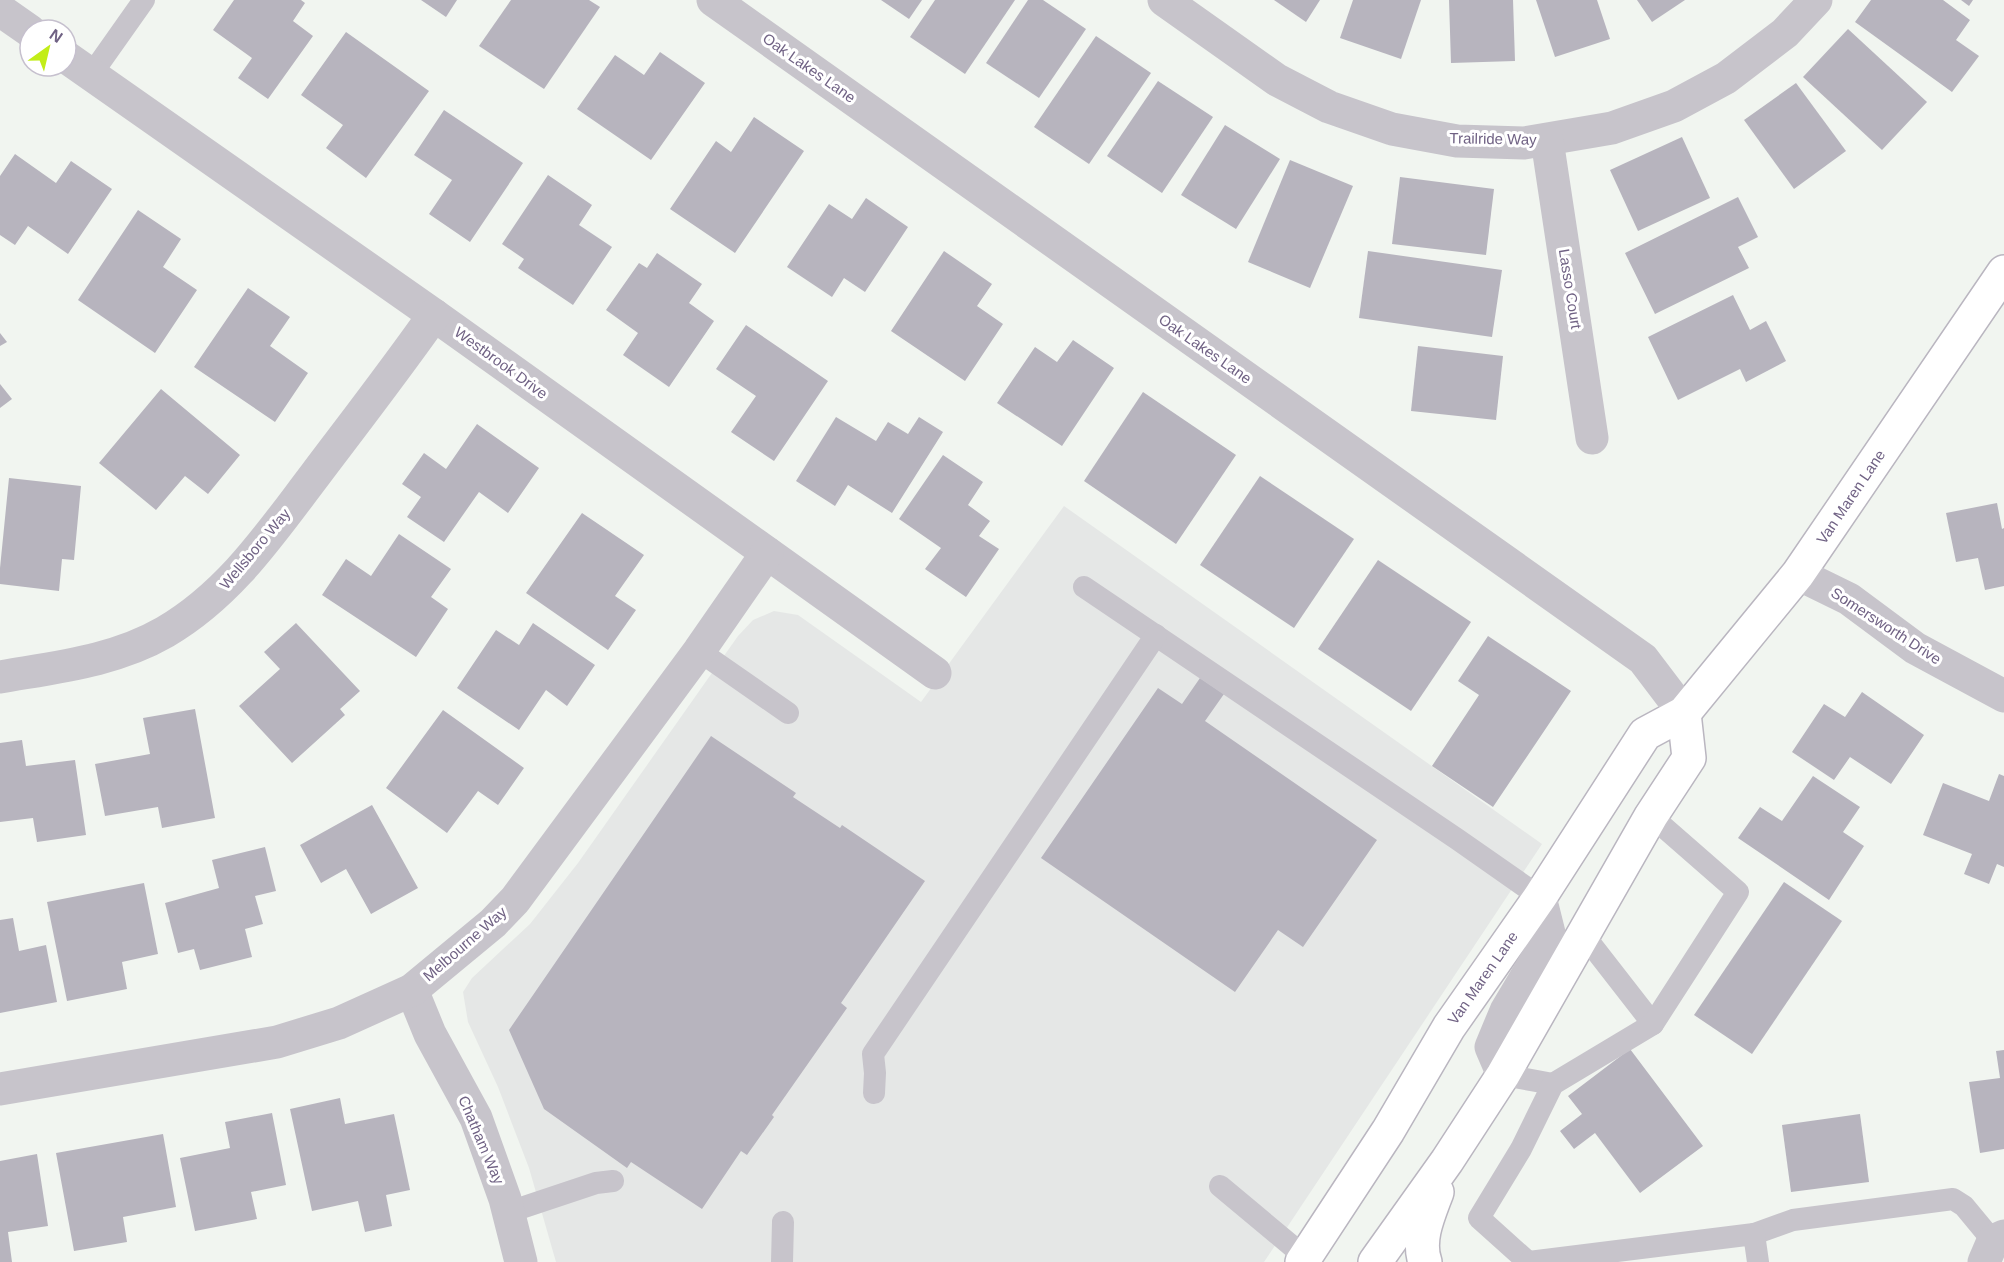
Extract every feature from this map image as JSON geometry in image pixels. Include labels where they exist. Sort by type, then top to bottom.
[{"type":"main road","name":"Van Maren Lane","points":[[1304,1259],[1388,1131],[1449,1027],[1540,897],[1645,734],[1684,713],[1798,574],[2004,272]]},
{"type":"main road","points":[[1375,1262],[1447,1161],[1503,1075],[1651,816],[1689,758],[1684,713]]},
{"type":"main road","points":[[1425,1262],[1421,1251],[1424,1231],[1447,1161]]},
{"type":"street","name":"Oak Lakes Lane","points":[[713,0],[1643,659],[1684,713]]},
{"type":"street","name":"Trailride Way","points":[[1164,0],[1277,80],[1329,107],[1392,129],[1457,141],[1524,143],[1612,128],[1674,106],[1726,78],[1785,33],[1816,0]]},
{"type":"street","points":[[0,10],[18,23]]},
{"type":"street","name":"Westbrook Drive","points":[[79,66],[434,315],[934,673]]},
{"type":"street","name":"Lasso Court","points":[[1547,140],[1592,438]]},
{"type":"street","name":"Wellsboro Way","points":[[0,677],[92,661],[142,643],[166,631],[210,600],[230,582],[265,541],[434,315]]},
{"type":"street","name":"Melbourne Way","points":[[0,1089],[277,1042],[339,1023],[412,990],[493,923],[515,900],[699,651],[767,553]]},
{"type":"street","name":"Somersworth Drive","points":[[1798,574],[1849,599],[1915,648],[2004,696]]},
{"type":"street","points":[[1503,1075],[1491,1047],[1506,1011],[1550,937],[1540,897]]},
{"type":"street","name":"Chatham Way","points":[[412,990],[430,1034],[476,1118],[506,1199],[521,1262]]},
{"type":"lane","points":[[79,66],[144,0]]},
{"type":"lane","points":[[1084,587],[1540,897]]},
{"type":"lane","points":[[874,1093],[873,1054],[1156,635]]},
{"type":"lane","points":[[699,651],[788,712]]},
{"type":"lane","points":[[1651,816],[1738,891],[1653,1024],[1553,1084],[1521,1149],[1479,1218],[1529,1262],[1754,1234],[1793,1220],[1953,1199],[1964,1206],[1994,1246]]},
{"type":"lane","points":[[1583,934],[1653,1024]]},
{"type":"lane","points":[[1503,1075],[1553,1084]]},
{"type":"lane","points":[[509,1212],[596,1183],[613,1181]]},
{"type":"lane","points":[[1220,1186],[1304,1259]]},
{"type":"lane","points":[[782,1262],[783,1222]]},
{"type":"lane","points":[[1754,1234],[1758,1262]]},
{"type":"shaded area","points":[[1064,506],[1542,844],[1264,1262],[556,1262],[529,1168],[498,1087],[468,1022],[463,992],[472,978],[530,924],[578,863],[738,636],[753,620],[774,611],[798,615],[921,702]]},
{"type":"building","points":[[234,0],[301,0],[305,3],[293,21],[313,36],[268,99],[238,78],[252,58],[213,30]]},
{"type":"building","points":[[421,0],[457,0],[446,17]]},
{"type":"building","points":[[511,0],[589,0],[600,7],[544,89],[479,46]]},
{"type":"building","points":[[881,0],[922,0],[909,19]]},
{"type":"building","points":[[935,0],[1015,0],[965,74],[910,37]]},
{"type":"building","points":[[1028,0],[1043,0],[1086,29],[1039,98],[986,63]]},
{"type":"building","points":[[1274,0],[1320,0],[1306,22]]},
{"type":"building","points":[[1353,0],[1421,0],[1401,59],[1340,38]]},
{"type":"building","points":[[1449,0],[1513,0],[1515,61],[1451,63]]},
{"type":"building","points":[[1536,0],[1597,0],[1610,39],[1555,57]]},
{"type":"building","points":[[1637,0],[1685,0],[1652,22]]},
{"type":"building","points":[[1871,0],[1943,0],[1970,20],[1956,40],[1979,56],[1952,92],[1855,22]]},
{"type":"building","points":[[1961,0],[1973,0],[1969,6]]},
{"type":"building","points":[[1848,29],[1927,102],[1882,150],[1803,77]]},
{"type":"building","points":[[346,32],[429,91],[366,178],[326,148],[343,125],[301,95]]},
{"type":"building","points":[[1096,36],[1151,73],[1089,164],[1034,127]]},
{"type":"building","points":[[660,52],[705,83],[651,160],[577,109],[615,55],[644,75]]},
{"type":"building","points":[[1158,81],[1213,117],[1162,193],[1107,156]]},
{"type":"building","points":[[1796,83],[1846,151],[1794,189],[1744,120]]},
{"type":"building","points":[[444,110],[523,163],[470,242],[429,214],[452,180],[414,155]]},
{"type":"building","points":[[754,117],[804,151],[735,253],[670,209],[716,141],[731,152]]},
{"type":"building","points":[[1225,125],[1280,159],[1236,229],[1181,195]]},
{"type":"building","points":[[1682,137],[1710,198],[1638,231],[1610,170]]},
{"type":"building","points":[[15,154],[56,183],[71,161],[112,189],[68,254],[28,226],[15,245],[0,235],[0,176]]},
{"type":"building","points":[[1290,160],[1353,186],[1310,288],[1248,262]]},
{"type":"building","points":[[548,175],[592,205],[579,225],[612,247],[573,305],[518,268],[524,259],[502,244]]},
{"type":"building","points":[[1400,177],[1494,189],[1486,255],[1392,244]]},
{"type":"building","points":[[1738,197],[1758,237],[1738,247],[1749,268],[1655,314],[1625,253]]},
{"type":"building","points":[[866,198],[908,227],[865,292],[844,278],[832,297],[787,267],[829,204],[852,219]]},
{"type":"building","points":[[138,210],[181,239],[163,267],[197,290],[155,353],[78,300]]},
{"type":"building","points":[[944,251],[992,284],[977,306],[1003,324],[965,381],[891,331]]},
{"type":"building","points":[[1368,251],[1502,270],[1492,337],[1359,318]]},
{"type":"building","points":[[657,253],[702,284],[689,303],[714,321],[669,387],[623,355],[638,333],[606,310],[639,263],[647,268]]},
{"type":"building","points":[[248,288],[290,317],[270,346],[308,373],[275,422],[194,367]]},
{"type":"building","points":[[1733,295],[1750,330],[1766,321],[1786,361],[1746,382],[1740,369],[1678,400],[1648,337]]},
{"type":"building","points":[[746,325],[828,381],[774,461],[731,432],[756,396],[716,369]]},
{"type":"building","points":[[0,333],[7,342],[0,346]]},
{"type":"building","points":[[1073,340],[1114,368],[1062,446],[997,403],[1035,347],[1057,362]]},
{"type":"building","points":[[1418,346],[1503,356],[1496,420],[1411,411]]},
{"type":"building","points":[[0,384],[12,399],[0,408]]},
{"type":"building","points":[[161,389],[240,455],[208,494],[185,476],[156,510],[99,463]]},
{"type":"building","points":[[1143,392],[1236,455],[1176,544],[1084,481]]},
{"type":"building","points":[[836,417],[876,441],[888,422],[908,434],[919,417],[943,432],[892,513],[848,485],[835,506],[796,481]]},
{"type":"building","points":[[477,424],[539,468],[508,513],[479,492],[444,542],[407,517],[421,497],[402,484],[424,453],[446,469]]},
{"type":"building","points":[[943,455],[983,482],[968,505],[990,521],[979,536],[999,549],[966,597],[925,569],[941,548],[899,519]]},
{"type":"building","points":[[1260,476],[1354,539],[1294,628],[1200,565]]},
{"type":"building","points":[[9,478],[81,486],[74,560],[62,559],[59,591],[0,584]]},
{"type":"building","points":[[1997,503],[2002,529],[2004,528],[2004,586],[1985,590],[1978,558],[1956,562],[1946,513]]},
{"type":"building","points":[[582,513],[644,555],[615,596],[636,610],[608,650],[526,593]]},
{"type":"building","points":[[399,534],[451,569],[431,597],[448,609],[416,657],[322,595],[346,559],[371,576]]},
{"type":"building","points":[[1378,560],[1471,622],[1411,711],[1318,649]]},
{"type":"building","points":[[296,623],[360,691],[340,709],[345,715],[292,763],[239,706],[280,669],[264,652]]},
{"type":"building","points":[[533,623],[595,665],[567,706],[546,690],[519,730],[457,688],[496,630],[519,645]]},
{"type":"building","points":[[1488,636],[1571,691],[1493,807],[1432,766],[1479,695],[1458,681]]},
{"type":"building","points":[[1200,678],[1224,694],[1205,721],[1377,840],[1303,947],[1278,930],[1235,992],[1041,858],[1158,688],[1182,704]]},
{"type":"building","points":[[1862,692],[1924,735],[1891,784],[1850,757],[1834,780],[1792,752],[1824,704],[1845,717]]},
{"type":"building","points":[[195,709],[215,818],[162,828],[158,807],[105,816],[95,764],[150,754],[143,718]]},
{"type":"building","points":[[443,710],[524,768],[498,805],[478,791],[447,833],[386,788]]},
{"type":"building","points":[[711,736],[796,793],[793,797],[840,828],[842,825],[925,881],[841,1003],[847,1008],[772,1115],[774,1117],[747,1155],[741,1151],[702,1209],[631,1162],[627,1168],[544,1109],[509,1030]]},
{"type":"building","points":[[22,740],[26,766],[75,760],[86,835],[37,842],[33,818],[0,822],[0,743]]},
{"type":"building","points":[[1999,774],[2004,776],[2004,867],[1997,864],[1989,884],[1964,874],[1972,854],[1923,835],[1943,783],[1989,801]]},
{"type":"building","points":[[1813,776],[1860,807],[1843,832],[1864,846],[1829,900],[1738,838],[1760,807],[1782,821]]},
{"type":"building","points":[[372,805],[418,888],[371,914],[346,869],[321,883],[300,845]]},
{"type":"building","points":[[265,847],[276,891],[255,896],[263,924],[245,929],[252,957],[200,970],[194,949],[178,953],[165,903],[219,888],[212,860]]},
{"type":"building","points":[[1784,882],[1842,921],[1752,1054],[1694,1015]]},
{"type":"building","points":[[144,883],[158,954],[122,962],[127,989],[67,1001],[47,902]]},
{"type":"building","points":[[13,918],[19,951],[46,945],[57,1002],[0,1013],[0,920]]},
{"type":"building","points":[[1630,1049],[1703,1146],[1640,1193],[1595,1133],[1574,1149],[1560,1131],[1582,1114],[1568,1096]]},
{"type":"building","points":[[2004,1050],[2004,1149],[1980,1153],[1969,1082],[2000,1078],[1996,1051]]},
{"type":"building","points":[[340,1098],[345,1124],[394,1114],[410,1190],[386,1195],[392,1226],[365,1232],[358,1201],[312,1211],[290,1109]]},
{"type":"building","points":[[272,1113],[286,1185],[251,1192],[257,1219],[195,1231],[180,1158],[230,1148],[225,1122]]},
{"type":"building","points":[[1860,1114],[1869,1182],[1791,1192],[1782,1125]]},
{"type":"building","points":[[163,1134],[176,1207],[123,1217],[127,1242],[74,1251],[56,1153]]},
{"type":"building","points":[[37,1154],[48,1226],[8,1232],[12,1262],[0,1262],[0,1161]]}]
